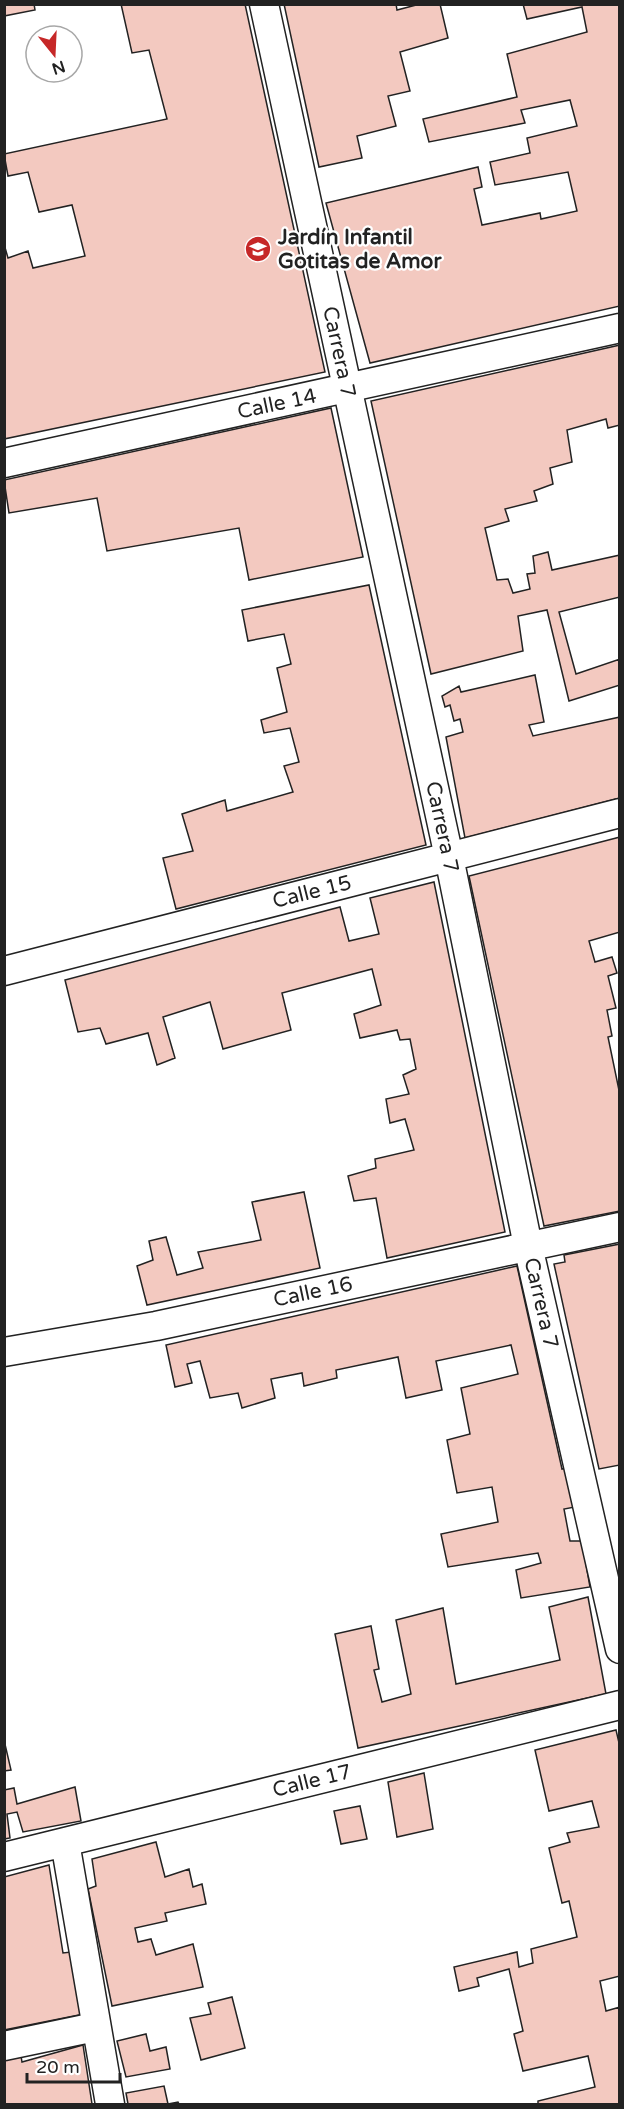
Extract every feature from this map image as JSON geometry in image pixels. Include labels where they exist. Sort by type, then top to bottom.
[{"type":"street","name":"Carrera 7","points":[[264,4],[449,857],[528,1246],[620,1649]]},
{"type":"street","name":"Calle 14","points":[[4,463],[620,327]]},
{"type":"street","name":"Calle 15","points":[[4,971],[620,813]]},
{"type":"street","name":"Calle 16","points":[[4,1352],[156,1326],[620,1227]]},
{"type":"street","name":"Calle 17","points":[[4,1857],[620,1705]]},
{"type":"street","points":[[65,1842],[110,2104]]},
{"type":"street","points":[[4,2046],[95,2027]]},
{"type":"building","points":[[4,4],[34,4],[35,10],[4,16]]},
{"type":"building","points":[[121,4],[245,4],[325,372],[4,439],[4,244],[8,258],[28,251],[33,268],[85,256],[72,205],[39,212],[28,172],[8,176],[4,154],[167,119],[149,50],[132,53]]},
{"type":"building","points":[[284,4],[396,4],[397,10],[420,4],[440,4],[448,38],[400,52],[410,91],[388,96],[396,126],[357,136],[362,158],[319,167]]},
{"type":"building","points":[[523,4],[620,4],[620,306],[370,363],[326,203],[478,167],[482,187],[474,189],[482,225],[540,213],[541,219],[577,211],[568,172],[495,185],[490,162],[530,153],[527,138],[577,126],[570,100],[521,110],[525,123],[429,142],[423,119],[517,97],[507,54],[587,32],[582,7],[527,19]]},
{"type":"building","points":[[620,345],[620,425],[608,428],[606,419],[567,430],[572,462],[550,468],[553,484],[534,491],[537,501],[505,509],[509,521],[485,528],[497,580],[508,579],[513,593],[530,589],[527,574],[535,573],[533,556],[548,552],[552,570],[620,555],[620,597],[559,612],[576,674],[620,659],[620,685],[569,701],[547,610],[518,616],[523,651],[431,674],[371,401]]},
{"type":"building","points":[[331,408],[363,557],[249,580],[239,528],[107,551],[97,498],[9,513],[4,480]]},
{"type":"building","points":[[369,585],[426,845],[176,909],[163,858],[193,851],[182,814],[225,800],[227,811],[293,792],[284,766],[299,762],[290,728],[264,733],[261,720],[287,712],[277,668],[291,664],[284,634],[248,641],[242,610]]},
{"type":"building","points":[[535,675],[544,722],[529,725],[533,736],[620,717],[620,798],[465,838],[446,737],[463,732],[460,719],[454,721],[450,705],[445,707],[442,696],[459,686],[461,692]]},
{"type":"building","points":[[620,837],[620,932],[589,941],[595,962],[612,957],[617,973],[608,976],[616,1008],[607,1010],[612,1036],[608,1037],[620,1095],[620,1211],[544,1226],[469,876]]},
{"type":"building","points":[[434,882],[505,1232],[387,1258],[376,1198],[354,1201],[348,1176],[376,1168],[375,1159],[414,1150],[405,1119],[390,1123],[386,1099],[409,1094],[403,1075],[416,1069],[410,1039],[400,1040],[397,1030],[360,1038],[354,1014],[381,1005],[372,969],[282,993],[291,1030],[223,1049],[210,1002],[163,1017],[175,1058],[157,1065],[148,1033],[106,1044],[100,1028],[78,1032],[65,980],[340,907],[349,941],[379,934],[370,898]]},
{"type":"building","points":[[304,1192],[320,1268],[147,1305],[137,1266],[153,1260],[149,1241],[166,1237],[177,1275],[203,1268],[198,1252],[261,1240],[252,1202]]},
{"type":"building","points":[[620,1244],[620,1465],[599,1469],[554,1264],[565,1262],[564,1255]]},
{"type":"building","points":[[517,1266],[562,1469],[567,1468],[575,1507],[564,1509],[570,1541],[582,1541],[590,1587],[521,1598],[516,1570],[541,1563],[538,1553],[448,1567],[441,1534],[498,1522],[492,1487],[457,1493],[447,1440],[470,1434],[461,1388],[518,1374],[511,1345],[436,1361],[442,1390],[406,1398],[398,1357],[336,1370],[337,1378],[304,1386],[302,1373],[271,1379],[275,1398],[242,1408],[238,1393],[210,1398],[200,1361],[187,1364],[192,1383],[175,1387],[166,1345]]},
{"type":"building","points":[[588,1597],[606,1694],[358,1748],[335,1634],[371,1626],[379,1669],[374,1670],[382,1702],[411,1694],[396,1620],[443,1608],[456,1684],[560,1660],[549,1607]]},
{"type":"building","points":[[616,1730],[620,1747],[620,1976],[600,1981],[606,2011],[620,2007],[620,2104],[538,2104],[538,2101],[595,2087],[588,2056],[523,2071],[514,2034],[523,2031],[509,1969],[477,1978],[479,1986],[459,1991],[454,1967],[517,1952],[519,1967],[533,1963],[531,1949],[577,1937],[569,1901],[562,1903],[549,1848],[570,1842],[567,1833],[599,1827],[592,1801],[549,1811],[535,1750]]},
{"type":"building","points":[[4,1740],[11,1770],[4,1771]]},
{"type":"building","points":[[424,1773],[433,1829],[397,1837],[388,1782]]},
{"type":"building","points":[[75,1787],[81,1821],[23,1832],[17,1812],[7,1814],[10,1838],[4,1839],[4,1790],[14,1788],[17,1804]]},
{"type":"building","points":[[360,1806],[367,1839],[341,1844],[334,1811]]},
{"type":"building","points":[[156,1842],[165,1877],[189,1869],[193,1887],[202,1884],[206,1904],[165,1913],[167,1921],[135,1928],[138,1942],[151,1939],[156,1955],[193,1944],[203,1987],[112,2006],[88,1889],[96,1886],[92,1859]]},
{"type":"building","points":[[49,1865],[63,1953],[71,1952],[84,2014],[4,2030],[4,1877]]},
{"type":"building","points":[[232,1997],[245,2048],[201,2060],[190,2018],[211,2014],[208,2003]]},
{"type":"building","points":[[146,2034],[150,2051],[166,2047],[170,2069],[126,2077],[117,2041]]},
{"type":"building","points":[[83,2045],[92,2104],[4,2104],[4,2060],[21,2056],[22,2062]]},
{"type":"building","points":[[164,2086],[168,2104],[128,2104],[126,2093]]},
{"type":"place","name":"Jardín Infantil Gotitas de Amor","points":[[258,249]]}]
